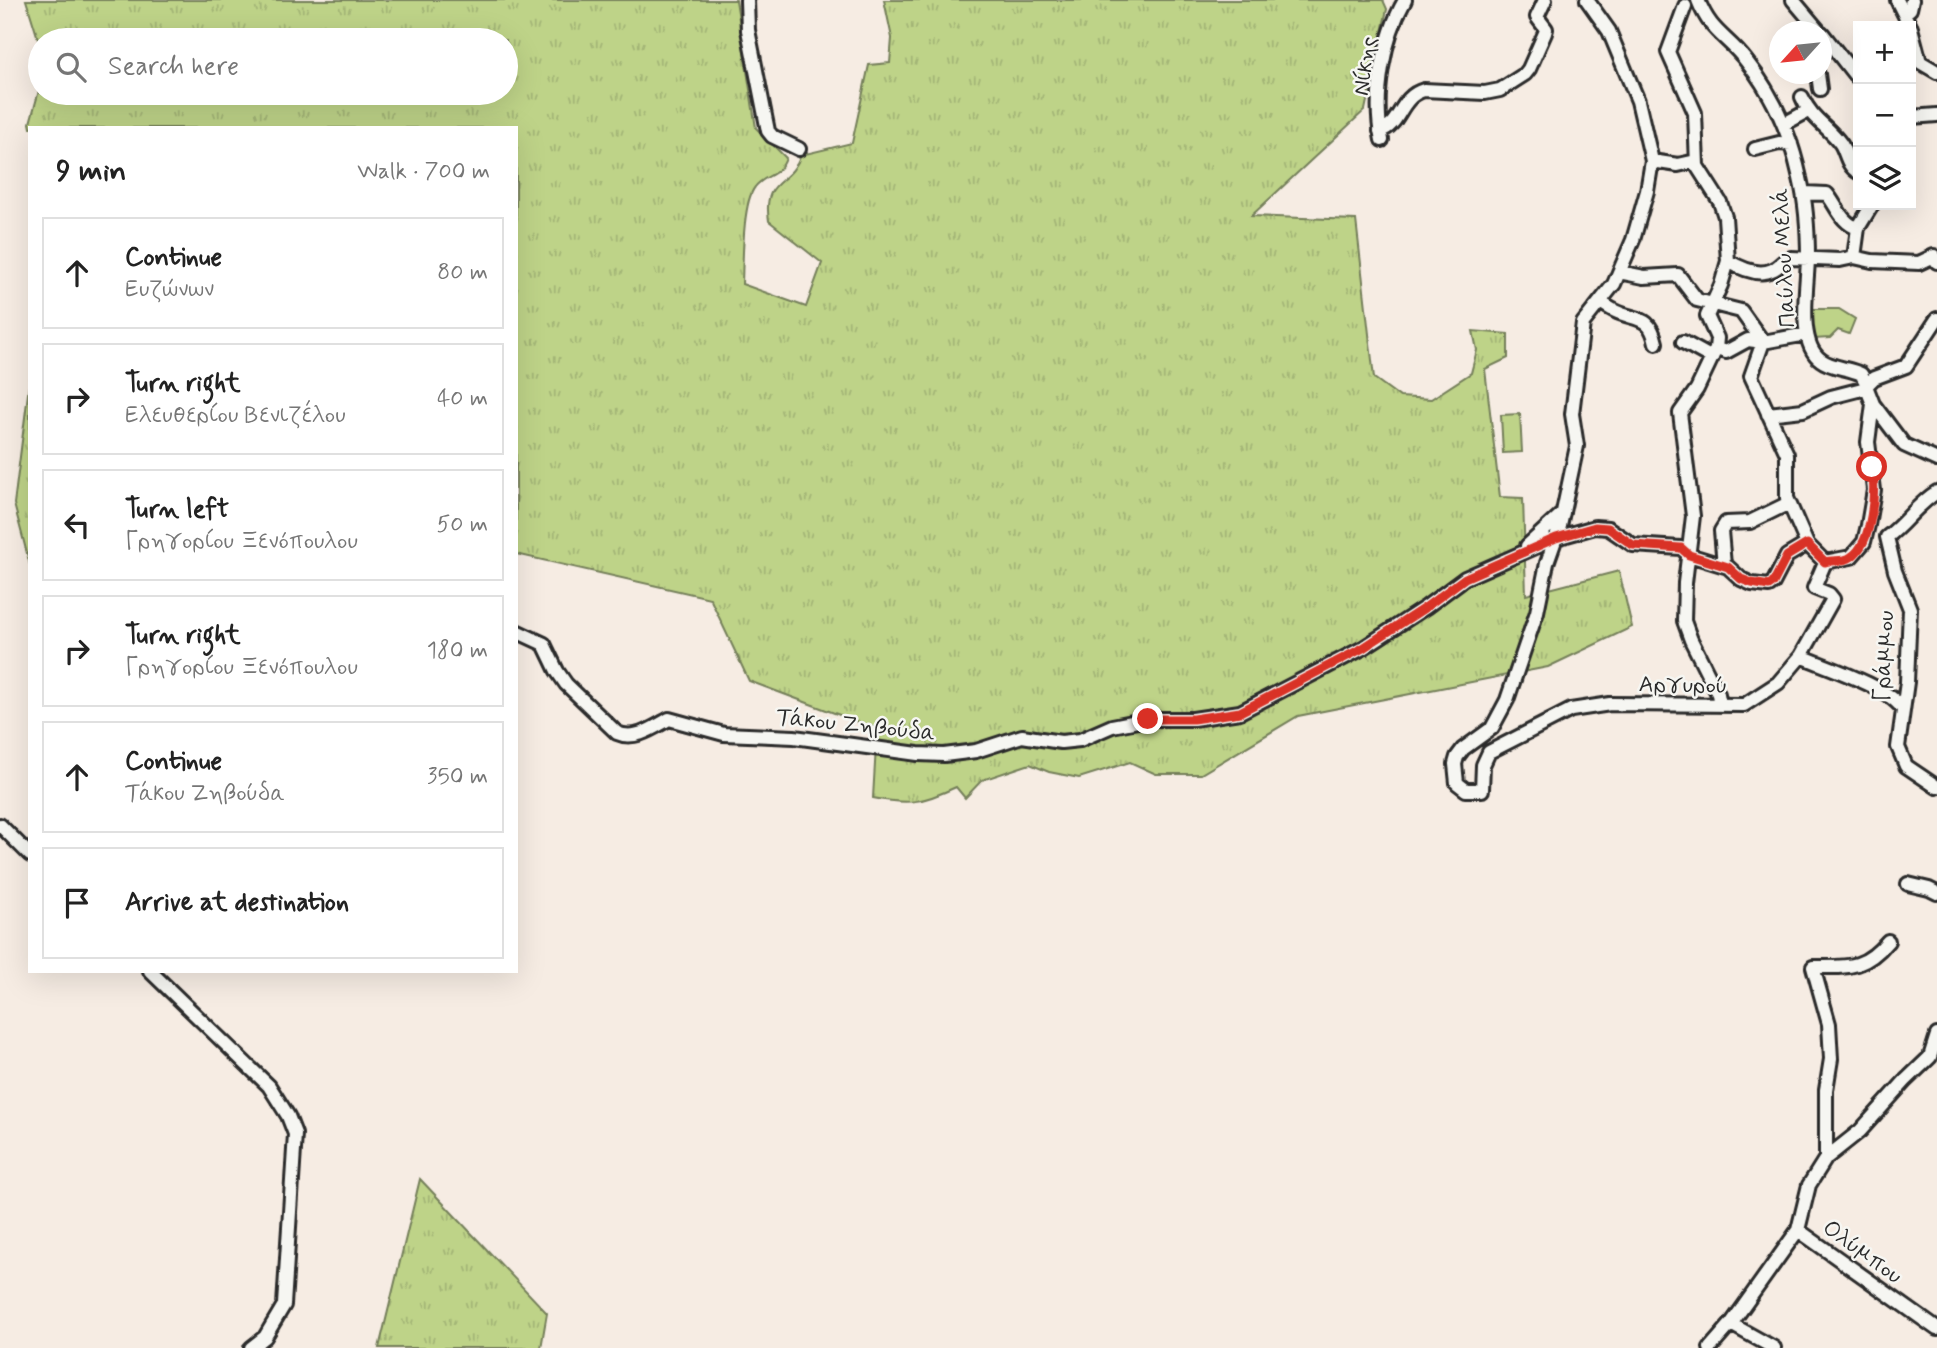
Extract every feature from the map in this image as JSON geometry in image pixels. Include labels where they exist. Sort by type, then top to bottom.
[{"type":"street","points":[[747,0],[748,30],[768,131],[774,137],[799,149]]},
{"type":"street","name":"Νίκης","points":[[1405,0],[1388,32],[1379,105],[1381,135],[1405,101],[1418,92],[1492,93],[1525,74],[1545,33],[1546,29],[1537,17],[1545,0]]},
{"type":"street","points":[[1556,538],[1577,446],[1572,414],[1583,323],[1614,284],[1640,216],[1652,161],[1643,117],[1626,67],[1600,15],[1587,0]]},
{"type":"street","points":[[1793,0],[1808,21]]},
{"type":"street","points":[[1897,0],[1908,21]]},
{"type":"street","points":[[1905,13],[1910,9],[1912,0]]},
{"type":"street","points":[[1698,1],[1680,3],[1668,48],[1669,57],[1695,113],[1696,162],[1722,207],[1728,261],[1707,319],[1717,338],[1714,354],[1697,389],[1680,413],[1693,509],[1684,621],[1718,694],[1720,705]]},
{"type":"street","name":"Παύλου Μελά","points":[[1698,1],[1715,31],[1747,62],[1772,101],[1791,144],[1804,193],[1808,258],[1805,308],[1807,334],[1814,352],[1822,361],[1859,372],[1864,376],[1867,386]]},
{"type":"street","points":[[1832,46],[1853,73]]},
{"type":"street","points":[[1916,46],[1920,62],[1937,72]]},
{"type":"street","points":[[1819,84],[1820,89]]},
{"type":"street","points":[[1802,97],[1808,111],[1840,143],[1853,167]]},
{"type":"street","points":[[1784,124],[1808,111]]},
{"type":"street","points":[[1916,117],[1937,115]]},
{"type":"street","points":[[1755,149],[1791,144]]},
{"type":"street","points":[[1652,161],[1678,165],[1696,162]]},
{"type":"street","points":[[1804,193],[1827,194],[1844,220],[1858,228]]},
{"type":"street","points":[[1854,257],[1858,228],[1869,210]]},
{"type":"street","points":[[1728,261],[1751,272],[1767,272],[1788,258],[1840,260],[1854,257],[1919,264],[1936,258]]},
{"type":"street","points":[[1619,272],[1644,277],[1678,275],[1682,277],[1694,298],[1741,312],[1763,342]]},
{"type":"street","points":[[1600,302],[1616,312],[1642,319],[1652,331],[1656,343]]},
{"type":"street","points":[[1768,414],[1805,409],[1831,397],[1867,386],[1874,378],[1906,366],[1937,319]]},
{"type":"street","points":[[1683,342],[1714,354],[1726,352],[1748,340],[1763,342],[1807,334]]},
{"type":"street","points":[[1763,342],[1751,376],[1787,454],[1787,498],[1807,544],[1825,562],[1851,557],[1864,542],[1874,497],[1874,474],[1868,442],[1873,404]]},
{"type":"street","points":[[1867,386],[1873,404],[1904,445],[1937,460]]},
{"type":"street","name":"Γράμμου","points":[[1937,492],[1919,505],[1899,528],[1887,537],[1895,570],[1910,609],[1907,675],[1898,739],[1899,754],[1906,766],[1937,787]]},
{"type":"street","points":[[1724,565],[1721,541],[1723,526],[1730,522],[1750,522],[1789,503]]},
{"type":"street","points":[[1520,553],[1563,513]]},
{"type":"street","name":"Τάκου Ζηβούδα","points":[[518,633],[544,644],[566,684],[617,733],[624,736],[650,730],[669,719],[724,734],[794,737],[944,755],[976,751],[1022,736],[1061,743],[1080,740],[1112,726],[1148,719],[1193,719],[1240,712],[1363,648],[1465,578],[1556,538],[1600,526],[1608,528],[1629,544],[1678,547],[1689,555],[1724,565],[1741,579],[1769,586],[1775,581],[1787,556],[1807,544]]},
{"type":"street","name":"Αργυρού","points":[[1556,538],[1547,563],[1537,612],[1507,700],[1492,728],[1463,749],[1455,764],[1455,778],[1466,790],[1482,790],[1485,758],[1494,747],[1571,710],[1610,704],[1744,705],[1768,691],[1801,656],[1833,599],[1829,594],[1814,588],[1825,562]]},
{"type":"street","points":[[1801,656],[1874,686],[1895,699],[1902,708]]},
{"type":"street","points":[[0,825],[28,853]]},
{"type":"street","points":[[1908,884],[1929,889],[1937,894]]},
{"type":"street","points":[[1826,1158],[1826,1090],[1831,1059],[1830,1036],[1813,967],[1840,967],[1869,961],[1888,941]]},
{"type":"street","points":[[152,973],[269,1086],[288,1116],[295,1134],[284,1305],[265,1337],[251,1348]]},
{"type":"street","points":[[1710,1348],[1731,1324],[1798,1230],[1809,1185],[1826,1158],[1860,1131],[1930,1057],[1937,1038]]},
{"type":"street","name":"Ολύμπου","points":[[1798,1230],[1937,1329]]},
{"type":"street","points":[[1731,1324],[1774,1348]]},
{"type":"green space","points":[[26,0],[736,0],[756,128],[786,158],[780,169],[759,183],[751,195],[744,233],[742,284],[806,307],[822,263],[769,221],[770,197],[773,189],[790,173],[801,155],[852,143],[869,65],[890,63],[892,38],[884,0],[1383,0],[1387,9],[1365,110],[1251,216],[1356,220],[1374,378],[1400,397],[1431,399],[1471,373],[1477,350],[1473,331],[1508,334],[1508,358],[1485,369],[1500,497],[1523,498],[1526,595],[1619,571],[1632,627],[1548,667],[1298,716],[1201,774],[1156,774],[1130,762],[1079,778],[1049,772],[1030,764],[982,780],[965,798],[956,787],[915,801],[873,798],[877,729],[749,681],[710,598],[518,554],[518,126],[31,126],[30,123],[35,105],[518,105],[518,28],[35,28]]},
{"type":"green space","points":[[1809,309],[1839,309],[1855,319],[1849,334],[1838,330],[1830,338],[1813,339]]},
{"type":"green space","points":[[28,394],[28,557],[14,504]]},
{"type":"green space","points":[[1520,414],[1522,452],[1503,453],[1501,415]]},
{"type":"green space","points":[[420,1179],[547,1313],[541,1348],[379,1348]]},
{"type":"route","points":[[1148,719],[1193,719],[1240,712],[1363,648],[1465,578],[1556,538],[1595,527],[1608,528],[1633,545],[1681,548],[1689,555],[1728,567],[1741,579],[1766,586],[1773,583],[1787,556],[1807,544],[1825,562],[1844,560],[1855,554],[1864,542],[1874,497],[1872,467]]}]
